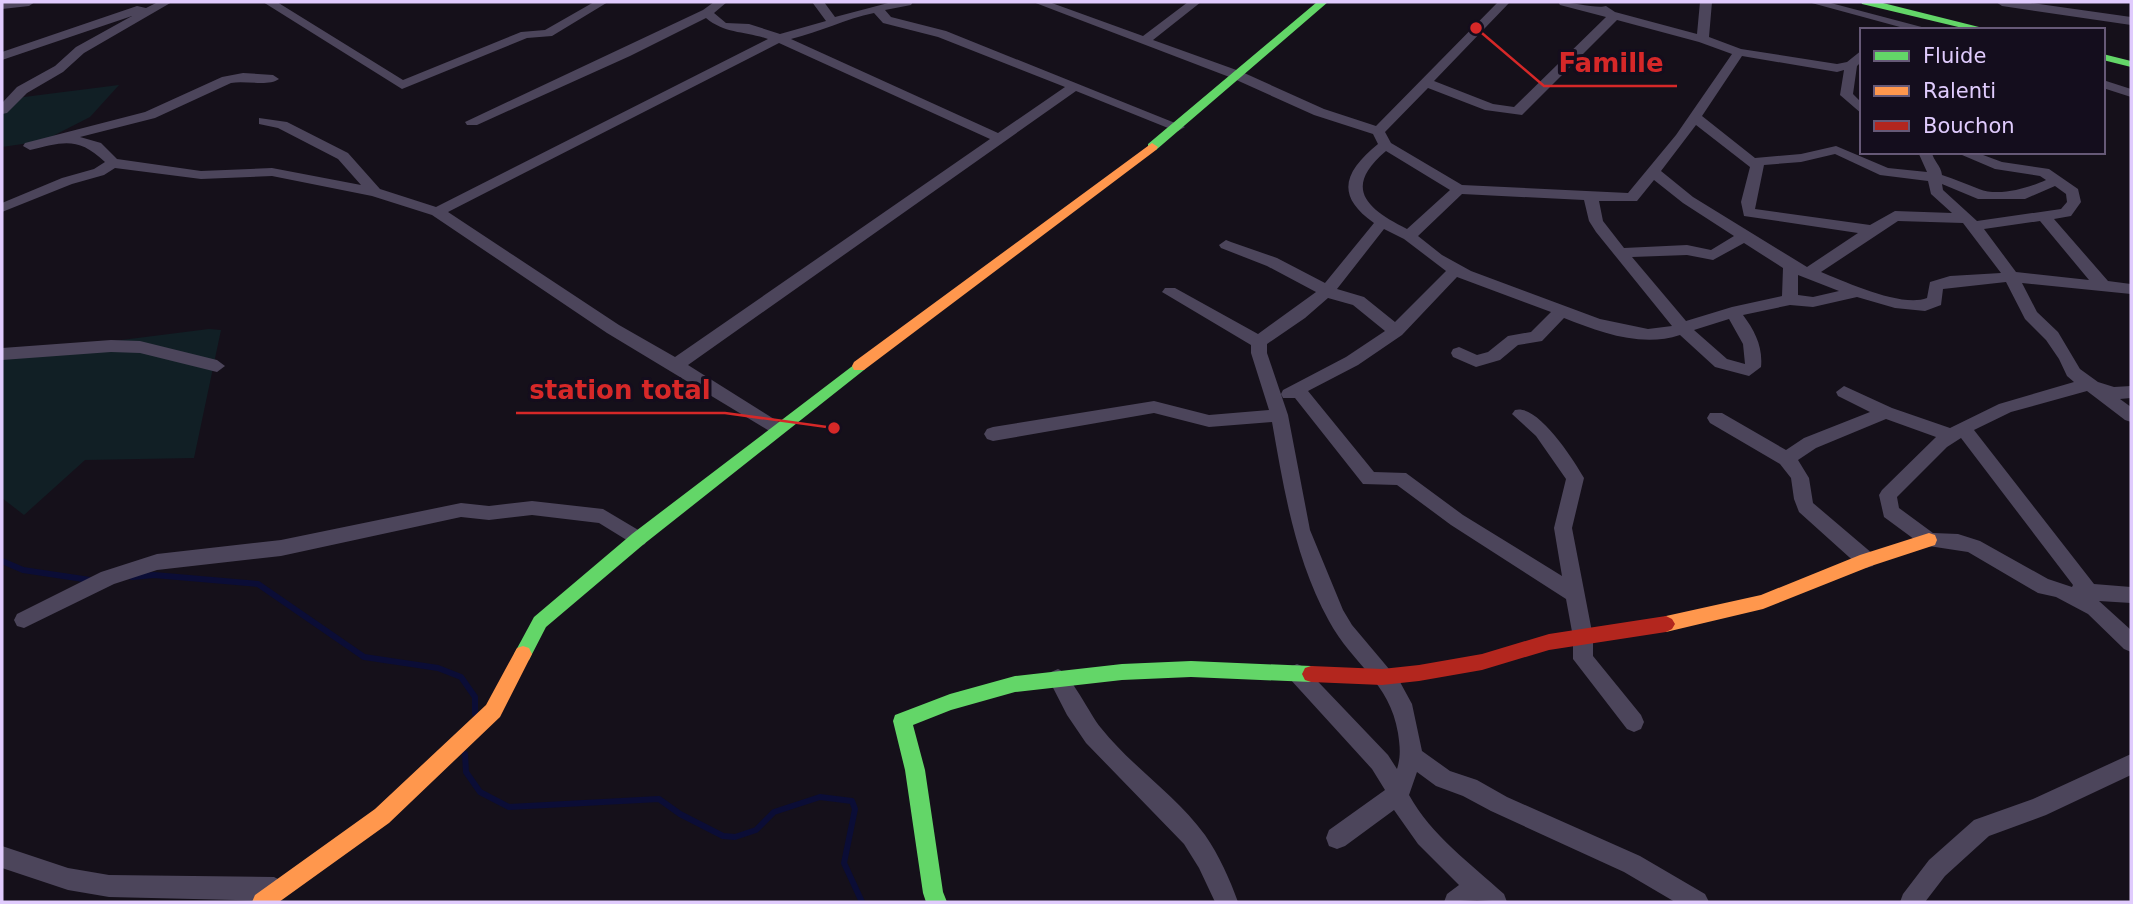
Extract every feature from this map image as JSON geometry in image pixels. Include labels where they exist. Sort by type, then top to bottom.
[{"type":"street","points":[[2,5],[29,2]]},
{"type":"street","points":[[269,2],[402,85],[525,35],[548,33],[602,2]]},
{"type":"street","points":[[472,122],[707,13],[721,2]]},
{"type":"street","points":[[818,2],[833,22]]},
{"type":"street","points":[[437,212],[779,38],[848,15],[907,2]]},
{"type":"street","points":[[1039,2],[1056,5],[1237,75],[1319,112],[1378,131],[1385,145],[1459,189],[1539,192],[1591,198],[1632,198],[1696,118],[1739,52]]},
{"type":"street","points":[[1144,41],[1195,2]]},
{"type":"street","points":[[262,902],[382,816],[493,711],[540,622],[638,539],[776,429],[1178,127],[1323,2]]},
{"type":"street","points":[[1378,131],[1504,2]]},
{"type":"street","points":[[1564,2],[1703,39],[1739,52],[1845,68],[1860,56]]},
{"type":"street","points":[[1599,2],[1613,17]]},
{"type":"street","points":[[1703,39],[1706,2]]},
{"type":"street","points":[[1814,2],[1920,28]]},
{"type":"street","points":[[1866,2],[1886,18],[1969,28]]},
{"type":"street","points":[[2002,2],[2131,21]]},
{"type":"street","points":[[2,57],[162,3]]},
{"type":"street","points":[[2,110],[22,90],[60,69],[80,50],[162,3]]},
{"type":"street","points":[[877,9],[887,20],[942,34],[1178,127]]},
{"type":"street","points":[[707,13],[723,26],[749,28],[779,38],[1000,139]]},
{"type":"street","points":[[1425,82],[1490,107],[1517,113],[1613,17]]},
{"type":"street","points":[[2105,58],[2131,64]]},
{"type":"street","points":[[1851,65],[1846,95],[1860,108]]},
{"type":"street","points":[[30,146],[150,115],[227,80],[243,77],[272,79]]},
{"type":"street","points":[[2105,84],[2131,93]]},
{"type":"street","points":[[676,365],[1075,86]]},
{"type":"street","points":[[1696,118],[1754,162],[1758,172],[1747,205],[1749,213],[1874,230]]},
{"type":"street","points":[[264,121],[282,125],[343,156],[375,192]]},
{"type":"street","points":[[64,137],[96,146],[113,163],[201,175],[272,173],[375,192],[437,212],[613,329],[676,365],[776,429]]},
{"type":"street","points":[[1385,145],[1362,166],[1353,188],[1355,197],[1381,223],[1409,236],[1455,270],[1627,332],[1654,335],[1732,312],[1790,300],[1813,302],[1857,292]]},
{"type":"street","points":[[1754,162],[1801,158],[1836,150],[1885,172],[1933,177],[1958,184],[1978,195],[2025,195],[2054,181]]},
{"type":"street","points":[[1925,154],[1926,159],[1934,167],[1933,177],[1939,195],[1970,222],[2011,277],[2031,315],[2052,336],[2073,372],[2131,416]]},
{"type":"street","points":[[1809,273],[1895,216],[1970,222],[2066,213],[2074,202],[2073,192],[2044,172],[2000,166],[1967,154]]},
{"type":"street","points":[[2,208],[67,181],[99,172],[113,163]]},
{"type":"street","points":[[1653,172],[1688,200],[1791,266],[1857,292],[1895,303],[1925,306],[1934,302],[1935,286],[1950,281],[2011,277],[2131,289]]},
{"type":"street","points":[[1409,236],[1459,189]]},
{"type":"street","points":[[1591,198],[1596,221],[1681,328],[1730,366],[1749,370],[1754,367],[1755,360],[1750,337],[1732,312]]},
{"type":"street","points":[[2043,216],[2102,285]]},
{"type":"street","points":[[1259,341],[1303,312],[1327,291],[1349,268],[1381,223]]},
{"type":"street","points":[[1619,253],[1688,250],[1713,255],[1743,237]]},
{"type":"street","points":[[1226,245],[1272,262],[1327,291],[1359,301],[1396,331]]},
{"type":"street","points":[[1790,300],[1791,266]]},
{"type":"street","points":[[993,434],[1154,407],[1209,421],[1277,408],[1298,390],[1323,374],[1345,365],[1396,331],[1455,270]]},
{"type":"street","points":[[1170,292],[1259,341]]},
{"type":"street","points":[[1460,354],[1476,361],[1494,356],[1514,340],[1536,337],[1562,310]]},
{"type":"street","points":[[1259,341],[1259,353],[1277,408],[1301,530],[1345,631],[1393,688],[1405,710],[1412,756],[1399,793],[1336,838]]},
{"type":"street","points":[[2,354],[111,346],[140,347],[217,366]]},
{"type":"street","points":[[1929,540],[1890,512],[1888,495],[1957,431],[2039,396],[2087,385],[2114,393],[2131,392]]},
{"type":"street","points":[[1298,390],[1369,479],[1400,478],[1457,520],[1575,594]]},
{"type":"street","points":[[1844,392],[1885,412],[1957,431],[2090,593]]},
{"type":"street","points":[[1786,459],[1810,443],[1885,412]]},
{"type":"street","points":[[1521,414],[1542,431],[1575,478],[1563,528],[1583,637],[1583,659],[1634,722]]},
{"type":"street","points":[[1716,418],[1786,459],[1803,479],[1805,507],[1867,560]]},
{"type":"street","points":[[24,620],[108,578],[157,562],[281,548],[461,510],[504,512],[532,508],[603,516],[638,539]]},
{"type":"street","points":[[937,902],[933,893],[915,770],[902,721],[981,693],[1058,678],[1191,669],[1382,677],[1482,662],[1549,642],[1676,622],[1763,603],[1867,560],[1929,540],[1958,542],[1973,547],[2045,587],[2131,595]]},
{"type":"street","points":[[2059,589],[2095,608],[2131,643]]},
{"type":"street","points":[[1297,673],[1380,762],[1409,815],[1424,833],[1496,902]]},
{"type":"street","points":[[1058,678],[1077,714],[1093,736],[1155,795],[1206,854],[1227,902]]},
{"type":"street","points":[[1412,756],[1444,779],[1469,787],[1499,804],[1632,864],[1697,902]]},
{"type":"street","points":[[1911,902],[1937,868],[1982,828],[2038,808],[2131,764]]},
{"type":"street","points":[[2,857],[68,879],[109,886],[281,889]]},
{"type":"street","points":[[1455,902],[1478,885]]},
{"type":"shaded area","points":[[119,85],[90,117],[43,141],[2,147],[2,113],[16,98]]},
{"type":"shaded area","points":[[209,329],[221,330],[194,458],[85,460],[24,515],[2,498],[2,355]]},
{"type":"waterway","points":[[2,561],[23,570],[90,580]]},
{"type":"waterway","points":[[132,577],[154,575],[258,584],[364,657],[438,668],[461,677],[475,697],[475,714]]},
{"type":"waterway","points":[[465,754],[466,772],[480,792],[509,807],[659,799],[680,814],[723,836],[735,837],[756,830],[774,812],[820,797],[852,801],[855,809],[844,863],[862,902]]},
{"type":"traffic: fast","points":[[1152,147],[1323,2]]},
{"type":"traffic: fast","points":[[1866,2],[1977,28]]},
{"type":"traffic: fast","points":[[2105,58],[2131,64]]},
{"type":"traffic: fast","points":[[523,654],[540,622],[638,539],[859,366]]},
{"type":"traffic: fast","points":[[937,902],[933,893],[915,770],[902,721],[950,702],[1015,684],[1122,672],[1191,669],[1311,674]]},
{"type":"traffic: slow","points":[[859,366],[1152,147]]},
{"type":"traffic: slow","points":[[1666,624],[1763,602],[1866,560],[1929,540]]},
{"type":"traffic: slow","points":[[262,902],[382,816],[493,711],[523,654]]},
{"type":"traffic: jam","points":[[1311,674],[1382,677],[1419,673],[1482,662],[1549,642],[1666,624]]},
{"type":"place","name":"Famille","points":[[1476,28]]},
{"type":"place","name":"station total","points":[[834,428]]}]
